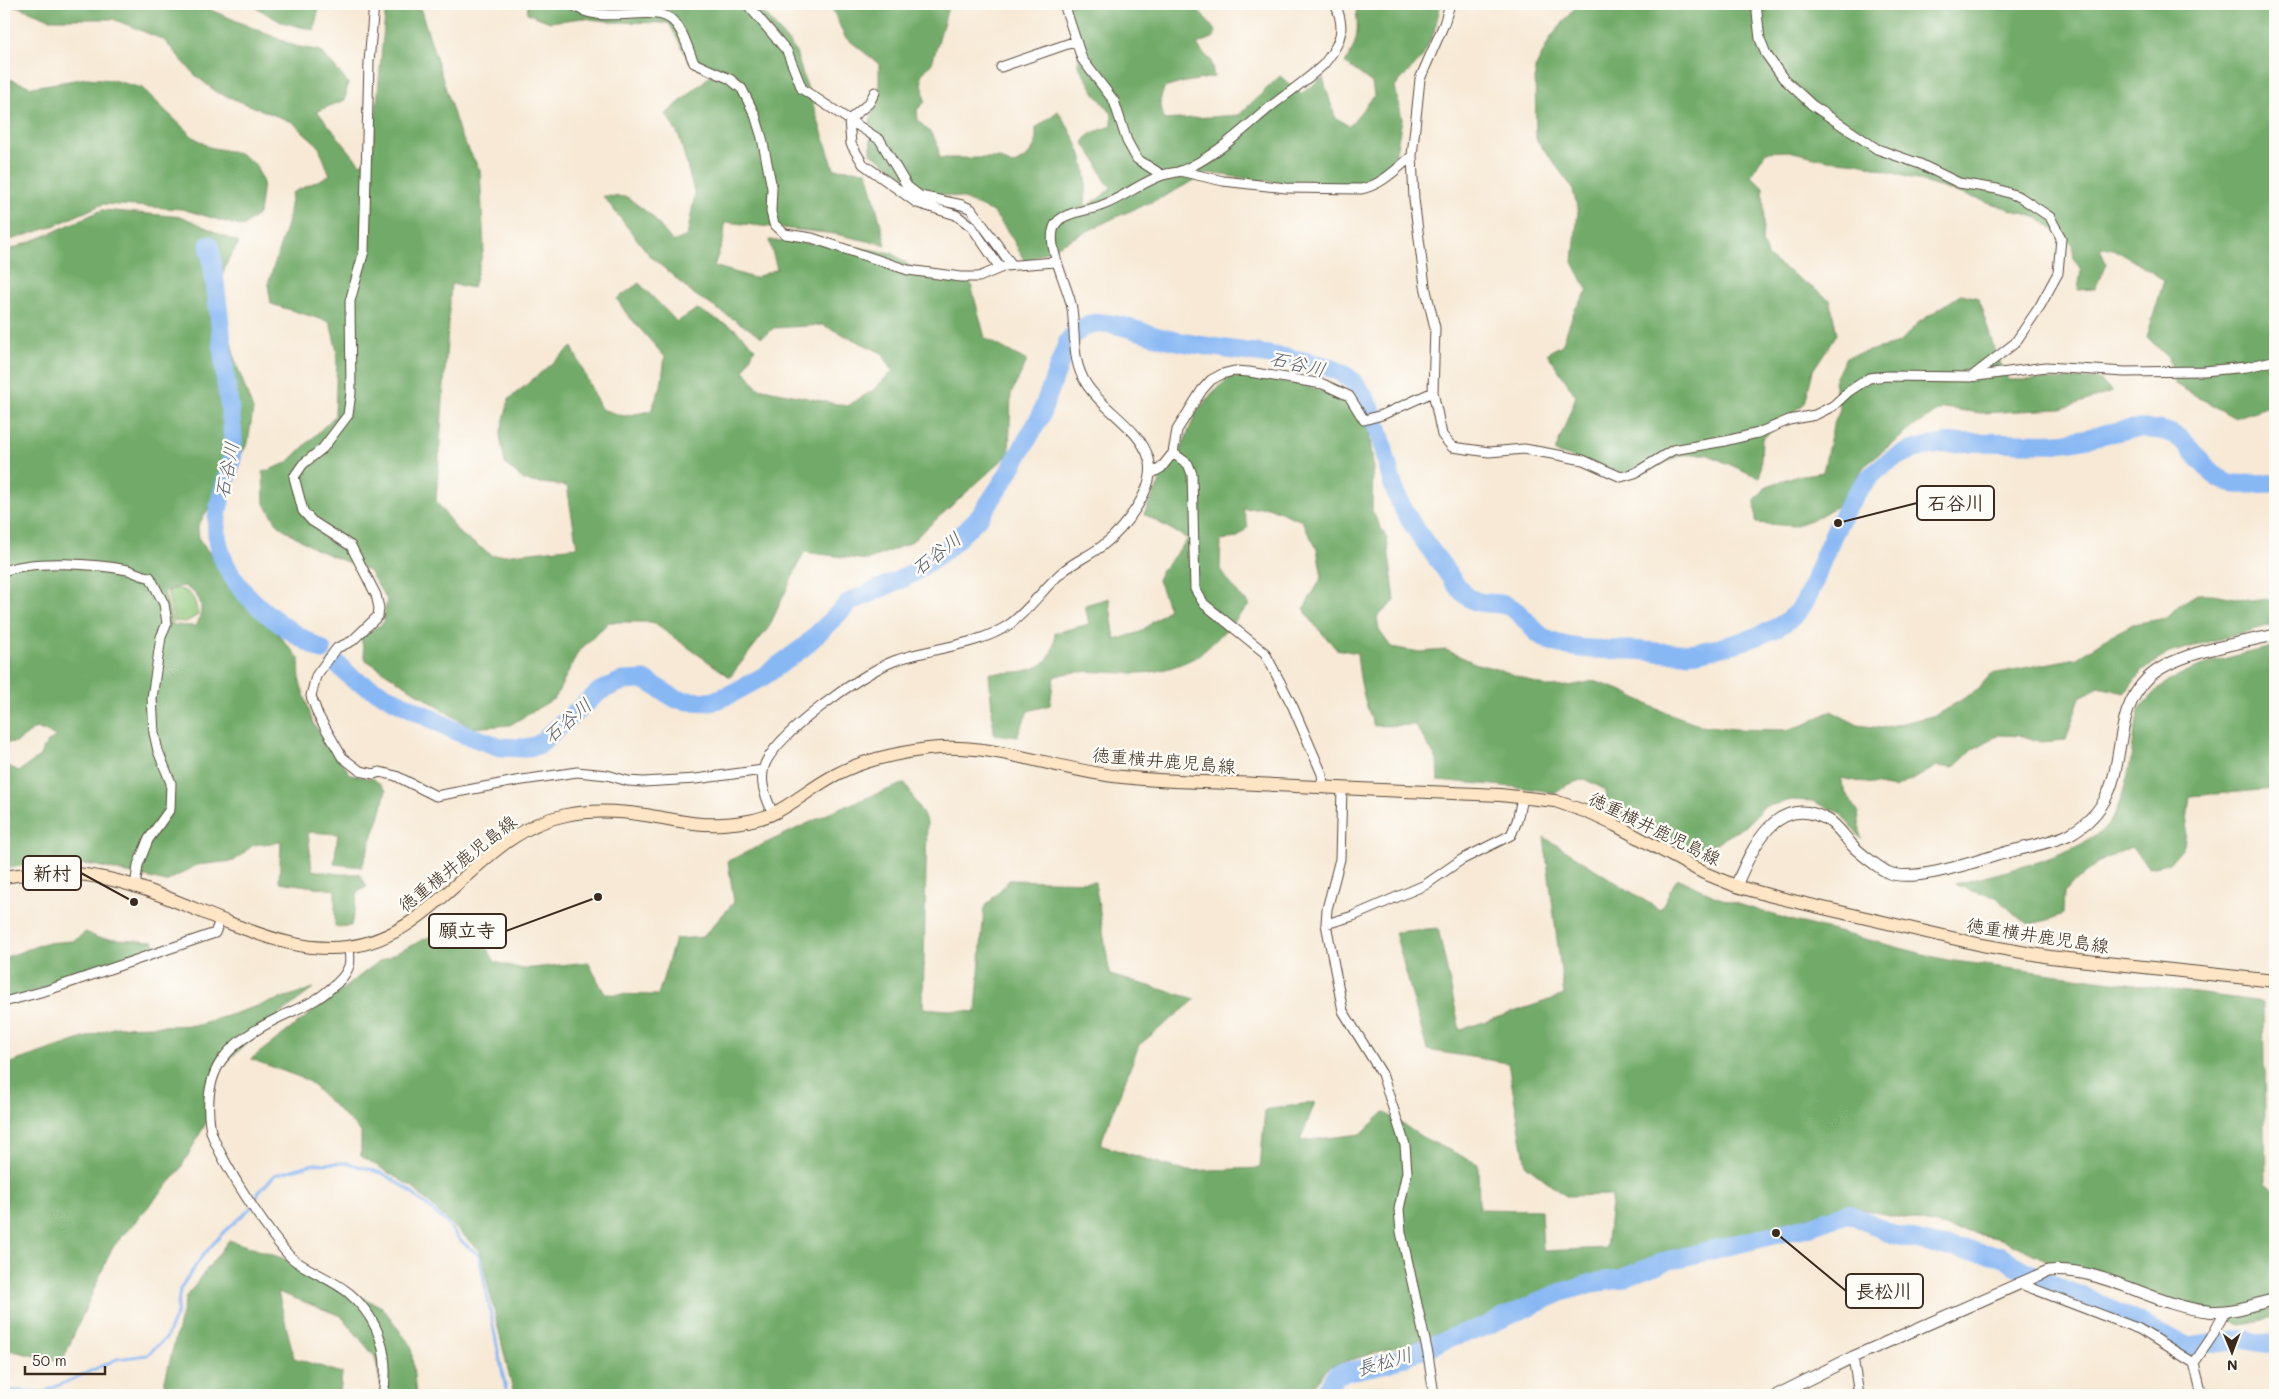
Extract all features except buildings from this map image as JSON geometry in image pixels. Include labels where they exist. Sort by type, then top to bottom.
[{"type":"main road","name":"徳重横井鹿児島線","points":[[4,877],[21,874],[59,873],[98,877],[135,888],[257,934],[306,946],[349,947],[379,938],[418,918],[499,848],[522,832],[555,818],[585,812],[622,812],[698,824],[722,824],[773,814],[835,775],[883,758],[930,749],[962,748],[1124,777],[1555,801],[1615,825],[1704,873],[1736,886],[1953,938],[2022,952],[2084,962],[2275,982]]},
{"type":"street","points":[[374,4],[370,62],[364,251],[350,301],[351,393],[348,414],[323,448],[303,464],[294,477],[304,511],[312,521],[351,546],[376,595],[379,608],[378,616],[352,641],[337,648],[316,676],[311,696],[318,715],[342,757],[360,771],[374,774],[380,772],[396,776],[436,796],[577,772],[607,775],[628,782],[643,782],[696,779],[763,770]]},
{"type":"street","points":[[572,4],[594,14],[616,16],[655,14],[672,18],[678,26],[694,63],[730,79],[742,89],[756,114],[762,138],[772,188],[771,212],[774,224],[786,234],[812,238],[908,270],[961,277],[979,277],[1012,265],[1055,262]]},
{"type":"street","points":[[747,4],[787,51],[802,88],[880,140],[907,186],[920,196],[971,209],[1012,265]]},
{"type":"street","points":[[1064,4],[1082,59],[1114,101],[1127,141],[1137,159],[1162,175]]},
{"type":"street","points":[[773,814],[765,793],[763,770],[769,753],[788,735],[844,688],[870,671],[895,661],[1002,630],[1018,618],[1064,570],[1100,547],[1116,534],[1147,490],[1152,473],[1150,460],[1138,439],[1088,387],[1078,369],[1074,348],[1072,308],[1067,286],[1055,262],[1054,227],[1058,221],[1068,216],[1104,205],[1162,175],[1180,171],[1214,152],[1323,65],[1339,38],[1341,23],[1335,4]]},
{"type":"street","points":[[1450,4],[1444,24],[1420,79],[1412,156],[1415,209],[1425,286],[1435,328],[1433,392],[1442,435],[1452,447],[1489,452],[1524,449],[1583,460],[1620,476],[1635,473],[1674,450],[1734,439],[1758,433],[1789,420],[1815,415],[1833,406],[1869,378],[1887,376],[1970,377],[2046,367],[2124,372],[2204,371],[2247,367],[2273,361],[2275,364]]},
{"type":"street","points":[[1756,4],[1760,39],[1766,54],[1783,78],[1812,105],[1877,149],[1920,164],[1960,183],[1998,189],[2020,197],[2050,217],[2061,238],[2058,273],[2040,306],[2015,343],[1970,377]]},
{"type":"street","points":[[1002,67],[1076,40]]},
{"type":"street","points":[[849,120],[869,103],[875,92]]},
{"type":"street","points":[[849,120],[851,144],[863,164],[917,203],[956,215],[972,227],[1000,268]]},
{"type":"street","points":[[1180,171],[1222,181],[1286,188],[1361,189],[1371,187],[1388,177],[1412,156]]},
{"type":"street","points":[[1152,473],[1161,468],[1174,453],[1176,430],[1202,390],[1211,380],[1222,374],[1234,371],[1282,376],[1323,384],[1348,396],[1364,420],[1382,415],[1433,392]]},
{"type":"street","points":[[1174,453],[1188,464],[1192,474],[1195,589],[1204,604],[1265,653],[1297,716],[1322,774],[1323,787]]},
{"type":"street","points":[[4,571],[26,565],[60,564],[111,568],[150,577],[159,591],[164,604],[167,624],[160,637],[152,698],[153,725],[158,751],[170,783],[170,809],[148,840],[138,865],[135,888]]},
{"type":"street","points":[[1736,886],[1750,855],[1766,830],[1777,819],[1790,813],[1808,813],[1828,820],[1852,845],[1888,872],[1911,876],[1965,865],[2068,835],[2085,823],[2102,805],[2113,784],[2124,718],[2134,694],[2148,677],[2166,665],[2198,654],[2275,635]]},
{"type":"street","points":[[1342,788],[1340,858],[1327,909],[1326,924],[1343,1011],[1382,1074],[1405,1145],[1407,1172],[1399,1209],[1401,1232],[1428,1354],[1434,1395]]},
{"type":"street","points":[[1326,924],[1354,916],[1425,885],[1461,860],[1491,847],[1511,835],[1519,814],[1522,798]]},
{"type":"street","points":[[4,1002],[48,990],[215,933],[220,920]]},
{"type":"street","points":[[349,947],[349,965],[341,979],[326,993],[306,1006],[278,1018],[254,1032],[223,1055],[215,1070],[209,1099],[210,1129],[226,1164],[252,1205],[293,1259],[348,1293],[372,1317],[381,1340],[386,1365],[383,1395]]},
{"type":"street","points":[[1776,1395],[1853,1356],[2048,1271],[2064,1270],[2116,1283],[2194,1310],[2225,1312],[2275,1299]]},
{"type":"street","points":[[2022,1282],[2139,1329],[2197,1359]]},
{"type":"street","points":[[2202,1395],[2197,1359],[2225,1312]]},
{"type":"street","points":[[1853,1356],[1859,1395]]},
{"type":"green space","points":[[11,4],[197,4],[295,46],[321,51],[348,83],[345,100],[317,111],[360,164],[372,157],[386,4],[419,4],[460,134],[480,170],[484,248],[473,288],[451,284],[436,501],[459,533],[493,556],[577,547],[567,486],[525,481],[505,464],[500,435],[509,399],[572,347],[601,409],[624,416],[651,411],[661,386],[665,357],[626,313],[617,299],[639,283],[677,322],[697,309],[735,329],[755,348],[744,370],[758,388],[847,406],[872,391],[893,371],[882,353],[823,325],[774,328],[762,337],[695,295],[650,256],[603,196],[627,197],[651,215],[673,242],[687,236],[695,195],[679,136],[666,114],[711,75],[691,64],[669,23],[614,22],[583,18],[550,22],[527,13],[528,4],[757,4],[795,50],[834,169],[867,171],[886,245],[835,234],[725,222],[724,238],[714,266],[754,278],[777,269],[769,240],[846,246],[892,253],[911,267],[970,281],[985,338],[1027,361],[1011,394],[1009,454],[910,543],[867,560],[804,552],[769,627],[730,677],[652,622],[609,622],[578,652],[555,698],[510,725],[471,728],[366,660],[361,638],[383,623],[387,600],[369,571],[315,549],[279,526],[264,503],[263,472],[287,463],[335,416],[337,352],[330,322],[271,304],[268,284],[287,224],[292,193],[330,175],[318,145],[292,122],[216,92],[195,75],[164,40],[113,19],[50,19]]},
{"type":"green space","points":[[250,4],[315,4],[319,6],[314,30],[281,22]]},
{"type":"green space","points":[[830,4],[949,4],[932,63],[921,75],[925,102],[917,110],[918,121],[931,133],[938,146],[939,158],[999,158],[1012,165],[1032,151],[1036,128],[1058,111],[1072,135],[1083,160],[1086,182],[1085,207],[1101,197],[1111,187],[1105,181],[1096,161],[1083,142],[1091,133],[1112,126],[1112,114],[1096,95],[1078,65],[1080,40],[1065,4],[1142,4],[1198,9],[1216,32],[1213,38],[1197,44],[1202,52],[1211,60],[1214,77],[1164,88],[1160,101],[1164,120],[1239,115],[1280,76],[1301,94],[1323,78],[1335,117],[1349,126],[1374,96],[1372,83],[1345,63],[1357,35],[1355,4],[1441,4],[1434,32],[1422,58],[1395,86],[1402,119],[1393,168],[1365,184],[1333,191],[1208,173],[1163,197],[1116,217],[1025,262],[1011,236],[993,212],[961,198],[926,192],[871,153],[870,122],[879,92],[879,64],[845,37]]},
{"type":"green space","points":[[1578,4],[2275,4],[2275,404],[2235,418],[2175,384],[2169,358],[2147,337],[2164,280],[2114,249],[2100,248],[2106,264],[2095,289],[2078,290],[2081,270],[2074,259],[2072,244],[2038,218],[1859,163],[1827,160],[1789,151],[1766,152],[1751,175],[1763,187],[1762,242],[1769,258],[1830,300],[1837,334],[1813,370],[1805,403],[1762,439],[1760,478],[1706,454],[1683,455],[1645,471],[1623,473],[1555,452],[1576,396],[1547,353],[1562,345],[1575,309],[1588,291],[1573,262],[1578,210],[1572,187],[1536,139],[1535,68],[1551,37]]},
{"type":"green space","points":[[4,77],[32,87],[87,78],[112,80],[142,88],[192,136],[209,147],[239,153],[256,165],[263,183],[259,214],[243,227],[182,209],[103,204],[51,227],[4,242]]},
{"type":"green space","points":[[102,210],[183,217],[239,243],[228,260],[221,279],[221,296],[235,360],[253,410],[248,443],[198,526],[199,539],[246,602],[264,618],[299,658],[300,682],[313,723],[351,775],[374,779],[386,790],[380,815],[362,867],[334,864],[338,834],[308,832],[312,870],[338,874],[360,874],[367,887],[358,892],[351,926],[335,927],[335,890],[279,882],[281,842],[253,845],[234,861],[197,865],[166,882],[94,865],[47,861],[4,869],[4,849],[11,841],[4,831],[4,764],[19,771],[38,758],[47,743],[56,736],[36,728],[17,742],[4,743],[4,252]],"holes":[[[184,586],[195,594],[200,603],[201,608],[198,620],[195,626],[173,625],[164,591]]]},
{"type":"green space","points":[[1962,294],[1978,298],[1994,348],[2008,380],[2099,379],[2112,392],[2061,409],[1981,413],[1943,408],[1916,425],[1866,464],[1837,506],[1816,518],[1793,526],[1756,523],[1755,500],[1767,486],[1795,476],[1823,472],[1833,426],[1840,410],[1834,381],[1846,357],[1899,343],[1919,322]]},
{"type":"green space","points":[[1247,376],[1308,386],[1330,394],[1355,406],[1368,423],[1373,464],[1372,511],[1387,539],[1395,601],[1377,617],[1379,630],[1391,647],[1420,652],[1446,650],[1477,664],[1501,670],[1546,687],[1569,686],[1594,681],[1623,691],[1657,709],[1701,725],[1733,729],[1786,730],[1806,724],[1831,711],[1858,725],[1882,728],[1936,715],[1976,691],[1991,674],[2077,658],[2105,639],[2133,624],[2166,618],[2179,605],[2197,594],[2213,594],[2252,601],[2275,598],[2275,624],[2169,653],[2142,671],[2125,693],[2099,687],[2080,697],[2066,740],[2042,742],[2023,736],[1999,735],[1973,749],[1953,768],[1937,766],[1894,788],[1840,778],[1845,792],[1858,811],[1861,839],[1840,813],[1812,801],[1792,800],[1764,807],[1746,826],[1713,845],[1690,849],[1610,811],[1604,789],[1584,779],[1567,785],[1556,793],[1525,788],[1438,780],[1437,760],[1415,725],[1374,726],[1362,690],[1357,653],[1336,649],[1307,614],[1304,608],[1322,577],[1317,549],[1302,521],[1268,507],[1243,509],[1248,527],[1237,538],[1221,540],[1220,569],[1239,595],[1250,605],[1206,649],[1187,661],[1159,671],[1145,673],[1075,672],[1054,677],[1050,705],[1028,711],[1017,737],[994,734],[989,673],[1024,671],[1042,664],[1049,657],[1055,633],[1089,624],[1085,605],[1109,598],[1115,640],[1140,632],[1169,609],[1158,580],[1161,572],[1188,539],[1144,514],[1159,484],[1163,467],[1177,459],[1196,413],[1212,393],[1229,378]]},
{"type":"green space","points":[[176,589],[190,594],[196,605],[198,615],[186,622],[174,621],[167,591]]},
{"type":"green space","points":[[2275,646],[2275,789],[2190,796],[2184,846],[2169,863],[2149,867],[2131,847],[2097,863],[2064,892],[2063,914],[2048,920],[2030,924],[2019,918],[1996,897],[1971,891],[1955,884],[2012,870],[2054,856],[2090,839],[2104,829],[2116,812],[2121,798],[2129,770],[2139,711],[2146,701],[2160,687],[2190,670]]},
{"type":"green space","points":[[905,783],[927,822],[923,1008],[976,1012],[984,908],[1009,880],[1095,882],[1110,975],[1196,999],[1139,1045],[1100,1145],[1185,1171],[1260,1168],[1265,1110],[1315,1102],[1300,1141],[1361,1134],[1384,1112],[1422,1137],[1478,1164],[1479,1209],[1541,1210],[1543,1251],[1606,1248],[1612,1195],[1566,1196],[1526,1165],[1508,1063],[1427,1050],[1395,932],[1438,928],[1460,1030],[1564,995],[1544,837],[1660,910],[1677,878],[1716,897],[1783,918],[1947,960],[2263,1002],[2266,1183],[2275,1190],[2275,1318],[2241,1324],[2087,1279],[2001,1239],[1847,1206],[1614,1274],[1461,1328],[1330,1366],[1305,1395],[514,1395],[480,1251],[412,1187],[361,1156],[361,1132],[307,1080],[251,1059],[378,962],[469,917],[495,962],[523,969],[588,962],[605,994],[658,995],[675,939],[703,937],[734,902],[728,861],[840,808]]},
{"type":"green space","points":[[86,932],[98,938],[153,941],[156,948],[92,973],[4,1001],[4,958],[45,943],[73,941]]},
{"type":"green space","points":[[314,988],[272,1020],[219,1069],[207,1121],[178,1173],[112,1248],[62,1362],[4,1349],[4,1065],[116,1027],[198,1025]]},
{"type":"green space","points":[[229,1240],[282,1258],[382,1307],[411,1346],[416,1395],[383,1395],[375,1357],[341,1316],[278,1292],[294,1358],[342,1373],[340,1395],[154,1395],[164,1384],[186,1297]]},
{"type":"waterway","name":"石谷川","points":[[209,245],[217,293],[233,436],[232,462],[218,511],[217,535],[222,557],[232,577],[264,611],[283,626],[322,650]]},
{"type":"waterway","name":"石谷川","points":[[337,664],[353,679],[458,732],[500,747],[525,748],[538,745],[600,691],[622,681],[645,680],[676,699],[688,701],[711,702],[731,694],[764,676],[804,647],[850,602],[910,575],[947,549],[980,516],[1003,482],[1040,417],[1068,341],[1082,328],[1094,323],[1118,325],[1163,338],[1189,343],[1296,359],[1324,366],[1345,375],[1362,393],[1375,418],[1397,496],[1415,528],[1464,594],[1478,602],[1510,607],[1516,610],[1544,638],[1580,648],[1690,653],[1738,643],[1781,625],[1792,618],[1806,600],[1840,519],[1860,489],[1885,464],[1900,455],[1917,449],[1935,445],[1976,442],[2070,442],[2125,430],[2153,429],[2176,436],[2220,479],[2235,484],[2275,483]]},
{"type":"waterway","points":[[4,1390],[44,1392],[117,1359],[147,1355],[166,1338],[177,1313],[180,1289],[203,1255],[224,1232],[255,1204],[258,1193],[275,1175],[313,1164],[348,1163],[384,1174],[406,1188],[446,1222],[461,1241],[479,1255],[507,1395]]},
{"type":"waterway","name":"長松川","points":[[1322,1395],[1337,1374],[1388,1363],[1463,1333],[1474,1331],[1562,1292],[1592,1283],[1620,1279],[1666,1261],[1811,1226],[1848,1213],[1895,1235],[1936,1245],[2002,1256],[2014,1265],[2054,1285],[2094,1301],[2187,1346],[2241,1339],[2275,1345]]},
{"type":"place","name":"石谷川","points":[[1838,523]]},
{"type":"place","name":"願立寺","points":[[598,897]]},
{"type":"place","name":"新村","points":[[134,902]]},
{"type":"place","name":"長松川","points":[[1776,1233]]}]
